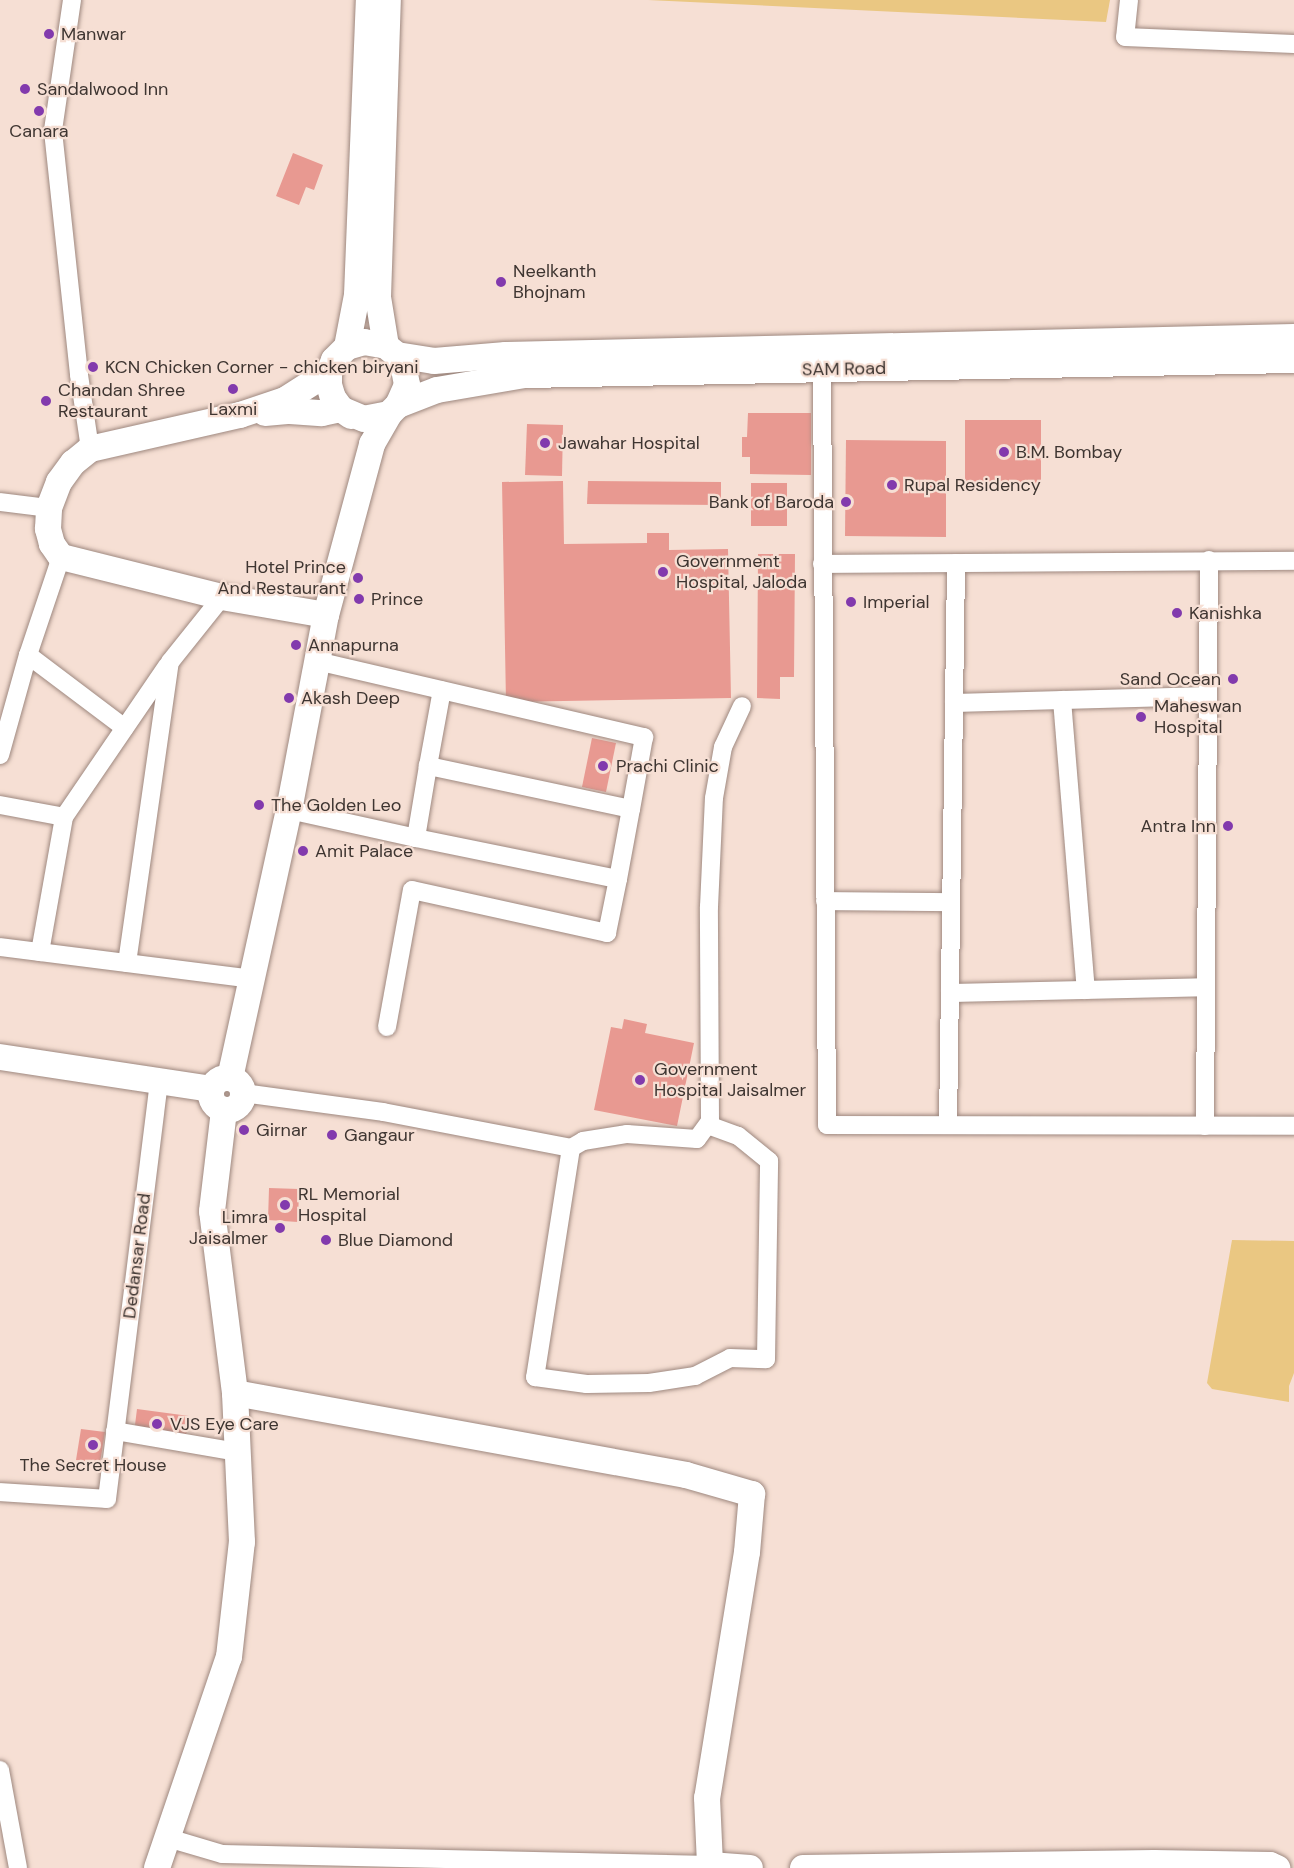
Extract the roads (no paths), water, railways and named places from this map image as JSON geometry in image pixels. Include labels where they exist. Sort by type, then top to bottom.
[{"type":"main road","points":[[347,347],[357,295],[369,0]]},
{"type":"main road","points":[[157,1868],[229,1658],[242,1542],[235,1393],[212,1211],[227,1092],[289,810],[326,615],[372,444],[407,385],[403,364],[392,350],[378,297],[388,0]]},
{"type":"main road","points":[[372,444],[369,433],[363,425],[341,409],[333,398],[329,385],[329,372],[334,360],[347,347],[364,342],[434,361],[506,355],[1294,337]]},
{"type":"main road","name":"SAM Road","points":[[393,409],[437,390],[479,381],[525,375],[1294,360]]},
{"type":"main road","points":[[240,416],[285,400],[329,372]]},
{"type":"main road","points":[[326,615],[222,597],[61,557],[52,544],[48,529],[49,508],[59,482],[72,463],[90,449],[240,416],[290,411],[322,413],[341,409],[364,419],[393,409]]},
{"type":"main road","points":[[0,1057],[227,1092]]},
{"type":"main road","points":[[235,1393],[686,1475],[752,1494],[747,1552],[707,1798],[727,1867]]},
{"type":"main road","points":[[803,1868],[1154,1863],[1270,1865],[1277,1868]]},
{"type":"street","points":[[72,0],[53,131],[79,375],[90,449]]},
{"type":"street","points":[[1129,0],[1125,37],[1294,44]]},
{"type":"street","points":[[822,369],[827,1125],[1294,1126]]},
{"type":"street","points":[[0,502],[49,508]]},
{"type":"street","points":[[0,755],[28,655],[61,557]]},
{"type":"street","points":[[1205,1126],[1209,560]]},
{"type":"street","points":[[822,564],[1294,561]]},
{"type":"street","points":[[948,1125],[956,563]]},
{"type":"street","points":[[40,952],[64,817],[170,662],[222,597]]},
{"type":"street","points":[[28,655],[125,728]]},
{"type":"street","points":[[317,661],[644,737],[607,933],[412,890],[387,1027]]},
{"type":"street","points":[[127,963],[170,662]]},
{"type":"street","points":[[416,838],[442,690]]},
{"type":"street","points":[[954,703],[1208,696]]},
{"type":"street","points":[[1062,700],[1086,990]]},
{"type":"street","points":[[227,1092],[383,1112],[571,1148],[583,1141],[627,1134],[697,1139],[710,1121],[709,907],[714,798],[723,747],[742,706]]},
{"type":"street","points":[[428,766],[631,809]]},
{"type":"street","points":[[0,804],[64,817]]},
{"type":"street","points":[[289,810],[618,879]]},
{"type":"street","points":[[825,902],[951,902]]},
{"type":"street","points":[[0,947],[252,979]]},
{"type":"street","points":[[950,993],[1206,987]]},
{"type":"street","name":"Dedansar Road","points":[[0,1492],[107,1499],[159,1081]]},
{"type":"street","points":[[571,1148],[535,1377],[587,1384],[649,1383],[695,1376],[730,1358],[766,1359],[769,1161],[738,1136],[708,1125]]},
{"type":"street","points":[[115,1431],[238,1452]]},
{"type":"street","points":[[0,1770],[18,1868]]},
{"type":"street","points":[[168,1838],[222,1854],[727,1867]]},
{"type":"place","name":"Manwar","points":[[49,34]]},
{"type":"place","name":"Sandalwood Inn","points":[[25,89]]},
{"type":"place","name":"Canara","points":[[39,111]]},
{"type":"place","name":"Neelkanth Bhojnam","points":[[501,282]]},
{"type":"place","name":"KCN Chicken Corner - chicken biryani","points":[[93,367]]},
{"type":"place","name":"Laxmi","points":[[233,389]]},
{"type":"place","name":"Chandan Shree Restaurant","points":[[46,401]]},
{"type":"place","name":"Jawahar Hospital","points":[[545,443]]},
{"type":"place","name":"B.M. Bombay","points":[[1004,452]]},
{"type":"place","name":"Rupal Residency","points":[[892,485]]},
{"type":"place","name":"Bank of Baroda","points":[[846,502]]},
{"type":"place","name":"Government Hospital, Jaloda","points":[[663,572]]},
{"type":"place","name":"Hotel Prince And Restaurant","points":[[358,578]]},
{"type":"place","name":"Prince","points":[[359,599]]},
{"type":"place","name":"Imperial","points":[[851,602]]},
{"type":"place","name":"Kanishka","points":[[1177,613]]},
{"type":"place","name":"Annapurna","points":[[296,645]]},
{"type":"place","name":"Sand Ocean","points":[[1233,679]]},
{"type":"place","name":"Akash Deep","points":[[289,698]]},
{"type":"place","name":"Maheswan Hospital","points":[[1141,717]]},
{"type":"place","name":"Prachi Clinic","points":[[603,766]]},
{"type":"place","name":"The Golden Leo","points":[[259,805]]},
{"type":"place","name":"Antra Inn","points":[[1228,826]]},
{"type":"place","name":"Amit Palace","points":[[303,851]]},
{"type":"place","name":"Government Hospital Jaisalmer","points":[[640,1080]]},
{"type":"place","name":"Girnar","points":[[244,1130]]},
{"type":"place","name":"Gangaur","points":[[332,1135]]},
{"type":"place","name":"RL Memorial Hospital","points":[[285,1205]]},
{"type":"place","name":"Limra Jaisalmer","points":[[280,1228]]},
{"type":"place","name":"Blue Diamond","points":[[326,1240]]},
{"type":"place","name":"VJS Eye Care","points":[[157,1424]]},
{"type":"place","name":"The Secret House","points":[[93,1445]]}]
